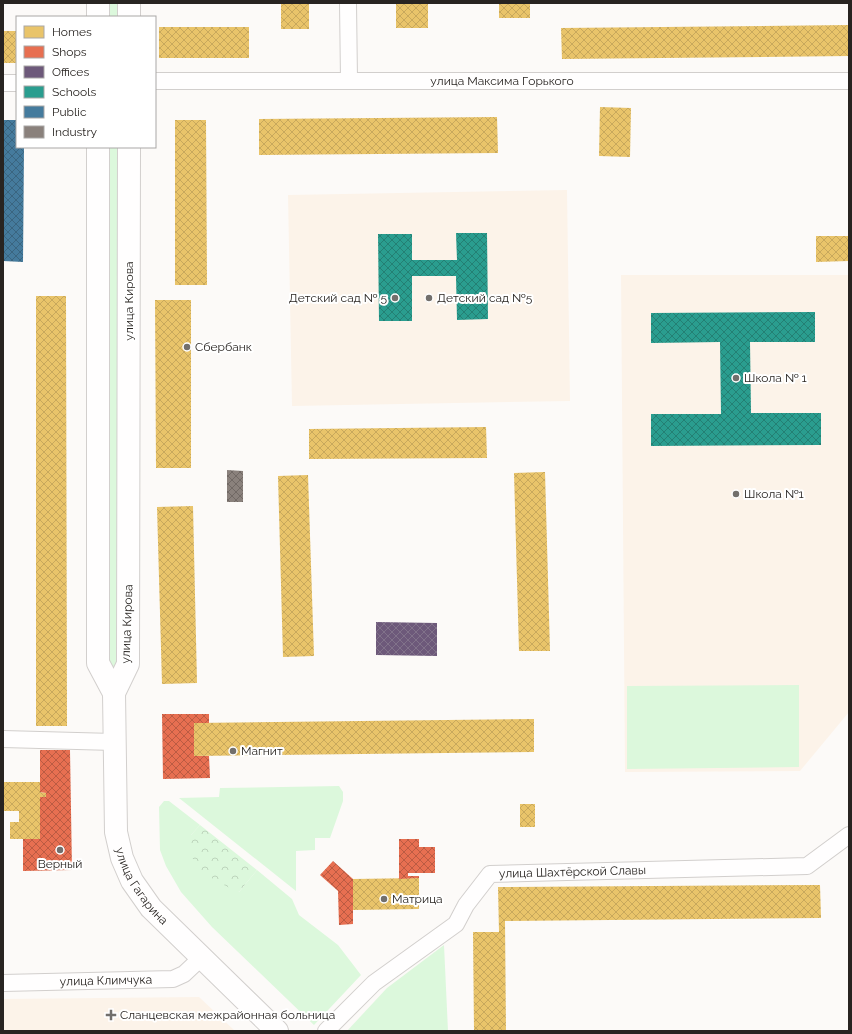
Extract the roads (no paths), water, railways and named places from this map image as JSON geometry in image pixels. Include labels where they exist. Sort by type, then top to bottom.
[{"type":"main road","points":[[98,3],[98,16]]},
{"type":"main road","points":[[129,3],[129,16]]},
{"type":"main road","name":"улица Кирова","points":[[98,148],[98,663],[114,693]]},
{"type":"main road","name":"улица Кирова","points":[[114,693],[128,664],[129,148]]},
{"type":"main road","name":"улица Гагарина","points":[[114,693],[116,832],[122,858],[132,881],[151,908],[276,1031]]},
{"type":"street","points":[[348,3],[349,80]]},
{"type":"street","name":"улица Максима Горького","points":[[156,81],[849,81]]},
{"type":"street","points":[[3,83],[16,83]]},
{"type":"street","points":[[3,739],[114,742]]},
{"type":"street","name":"улица Шахтёрской Славы","points":[[326,1031],[374,983],[456,924],[466,905],[490,874],[807,866],[849,835]]},
{"type":"street","name":"улица Климчука","points":[[3,983],[174,979],[184,974],[201,958]]},
{"type":"place","name":"Детский сад № 5","points":[[395,298]]},
{"type":"place","name":"Детский сад №5","points":[[429,298]]},
{"type":"place","name":"Сбербанк","points":[[187,347]]},
{"type":"place","name":"Школа № 1","points":[[736,378]]},
{"type":"place","name":"Школа №1","points":[[736,494]]},
{"type":"place","name":"Магнит","points":[[233,751]]},
{"type":"place","name":"Верный","points":[[60,850]]},
{"type":"place","name":"Матрица","points":[[384,899]]},
{"type":"place","name":"Сланцевская межрайонная больница","points":[[111,1015]]}]
